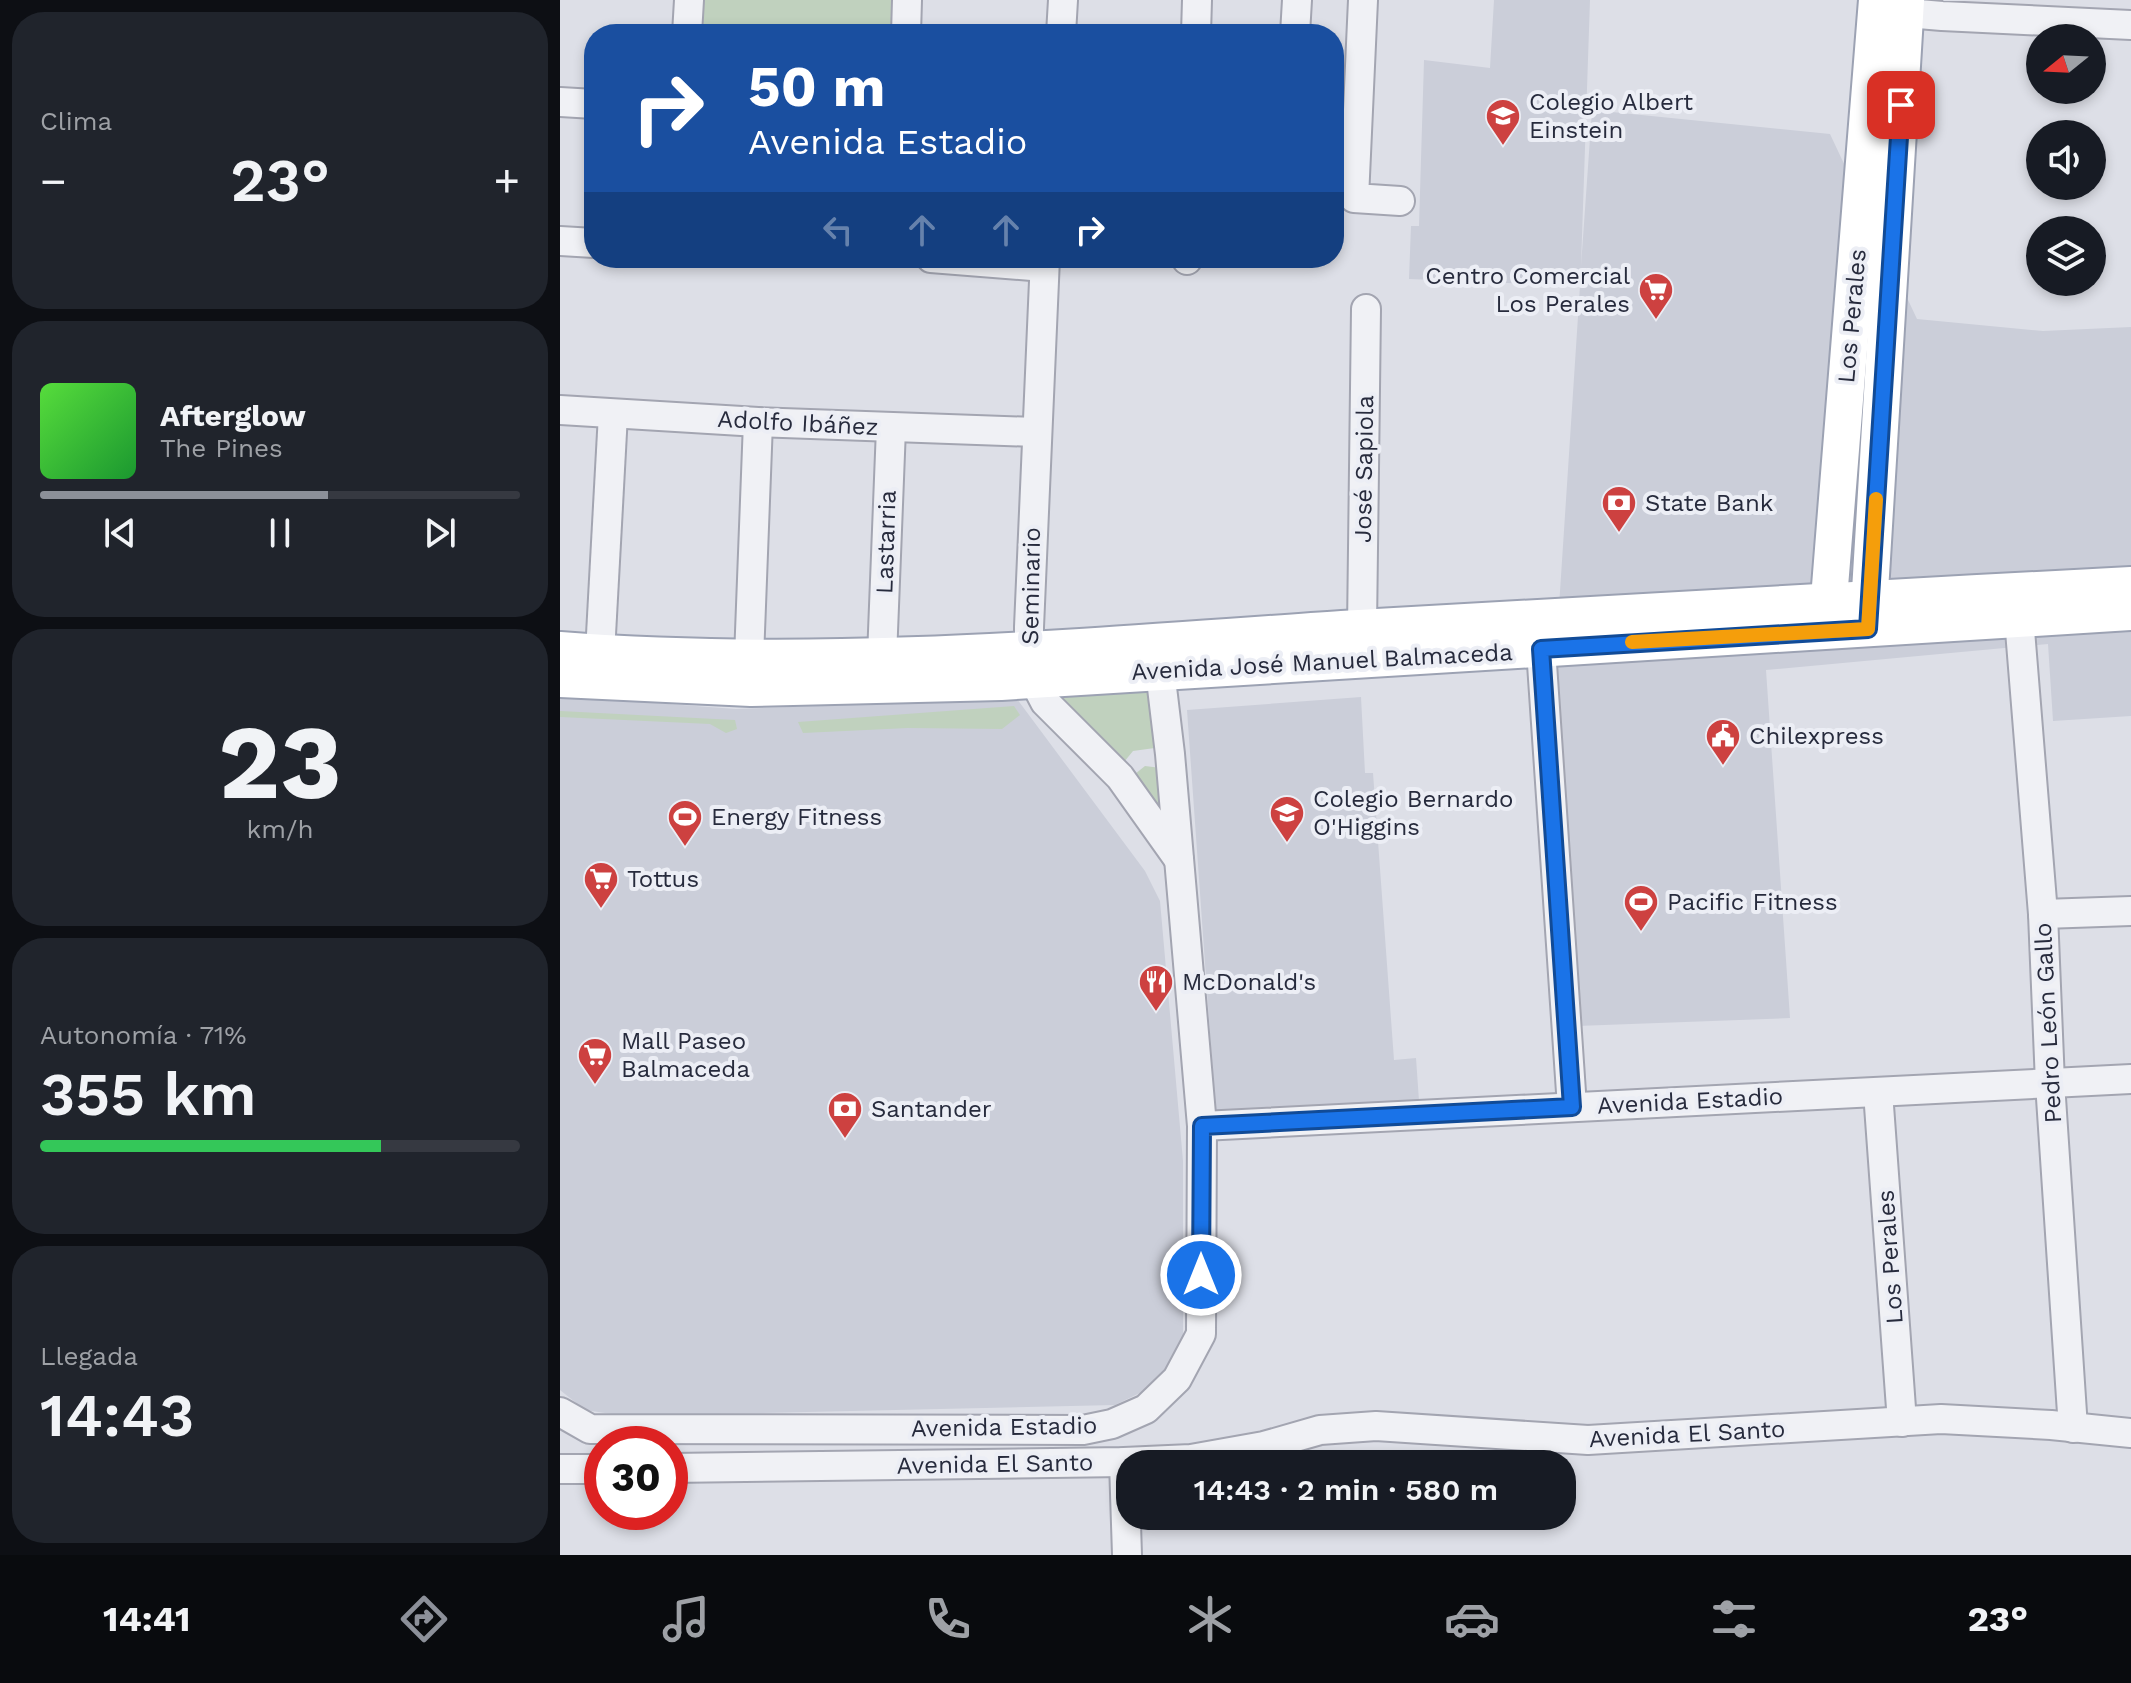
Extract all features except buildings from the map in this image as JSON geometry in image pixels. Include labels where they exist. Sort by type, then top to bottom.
[{"type":"main road","name":"Los Perales","points":[[1828,617],[1847,372],[1900,5]]},
{"type":"main road","name":"Los Perales","points":[[1869,615],[1900,5]]},
{"type":"main road","points":[[1847,372],[1858,385],[1883,381]]},
{"type":"main road","name":"Avenida José Manuel Balmaceda","points":[[560,679],[751,688],[1031,664],[1362,628],[1869,615],[2131,585]]},
{"type":"main road","name":"Avenida José Manuel Balmaceda","points":[[1869,615],[2019,618],[2131,612]]},
{"type":"main road","name":"Avenida José Manuel Balmaceda","points":[[560,650],[749,658],[882,657],[1160,671],[1541,649],[1828,617]]},
{"type":"street","points":[[688,24],[689,0]]},
{"type":"street","points":[[906,24],[907,0]]},
{"type":"street","points":[[1062,24],[1063,0]]},
{"type":"street","points":[[1196,24],[1197,0]]},
{"type":"street","points":[[1296,24],[1297,0]]},
{"type":"street","points":[[1363,0],[1354,198],[1400,201]]},
{"type":"street","points":[[1900,5],[2131,25]]},
{"type":"street","points":[[560,102],[584,103]]},
{"type":"street","points":[[560,241],[584,242]]},
{"type":"street","name":"Seminario","points":[[1044,268],[1035,432],[1031,664],[1045,702],[1120,777],[1179,860]]},
{"type":"street","name":"José Sapiola","points":[[1362,628],[1366,309]]},
{"type":"street","name":"Adolfo Ibáñez","points":[[560,410],[758,422],[1035,432]]},
{"type":"street","points":[[600,653],[613,414]]},
{"type":"street","points":[[749,658],[758,422]]},
{"type":"street","name":"Lastarria","points":[[882,657],[891,428]]},
{"type":"street","name":"Pedro León Gallo","points":[[2019,618],[2043,914],[2050,1083],[2073,1428]]},
{"type":"street","points":[[1541,649],[1572,1107]]},
{"type":"street","name":"Avenida Estadio","points":[[560,1412],[590,1429],[1083,1430],[1112,1424],[1146,1409],[1177,1379],[1201,1334],[1202,1126],[1160,671]]},
{"type":"street","points":[[2043,914],[2131,911]]},
{"type":"street","name":"Avenida Estadio","points":[[1202,1126],[2131,1079]]},
{"type":"street","name":"Los Perales","points":[[1878,1092],[1902,1422]]},
{"type":"street","name":"Avenida El Santo","points":[[1242,1450],[1320,1430],[1376,1426],[1588,1440],[1941,1419],[2131,1433]]},
{"type":"street","name":"Avenida El Santo","points":[[688,1468],[1116,1462]]},
{"type":"street","points":[[560,1469],[584,1469]]},
{"type":"street","points":[[1126,1530],[1127,1555]]},
{"type":"shaded area","points":[[1494,0],[1590,0],[1581,266],[1592,110],[1830,134],[1917,319],[2043,331],[2131,327],[2131,716],[2053,721],[2048,644],[1766,670],[1790,1018],[1577,1026],[1554,683],[1580,286],[1409,279],[1411,226],[1419,226],[1424,60],[1490,68]]},
{"type":"shaded area","points":[[560,696],[736,709],[1017,699],[1145,871],[1160,901],[1183,1161],[1183,1336],[1173,1366],[1148,1389],[1115,1405],[625,1416],[585,1410],[560,1390]]},
{"type":"shaded area","name":"Colegio Bernardo O'Higgins","points":[[1361,697],[1365,773],[1373,773],[1394,1060],[1416,1058],[1419,1101],[1216,1118],[1187,710]]},
{"type":"green space","points":[[704,0],[896,0],[895,24],[703,24]]},
{"type":"green space","points":[[1153,684],[1162,747],[1133,751],[1124,762],[1060,695]]},
{"type":"green space","points":[[1014,706],[1020,715],[1002,729],[908,728],[803,733],[798,722]]},
{"type":"green space","points":[[560,711],[735,720],[737,729],[726,733],[710,724],[560,717]]},
{"type":"green space","points":[[1145,766],[1161,768],[1172,834],[1135,774]]},
{"type":"slow traffic","points":[[1632,642],[1868,629],[1876,499]]},
{"type":"place","name":"Colegio Albert Einstein","points":[[1503,147]]},
{"type":"place","name":"Centro Comercial Los Perales","points":[[1656,321]]},
{"type":"place","name":"State Bank","points":[[1619,534]]},
{"type":"place","name":"Chilexpress","points":[[1723,767]]},
{"type":"place","name":"Colegio Bernardo O'Higgins","points":[[1287,844]]},
{"type":"place","name":"Energy Fitness","points":[[685,848]]},
{"type":"place","name":"Tottus","points":[[601,910]]},
{"type":"place","name":"Pacific Fitness","points":[[1641,933]]},
{"type":"place","name":"McDonald's","points":[[1156,1013]]},
{"type":"place","name":"Mall Paseo Balmaceda","points":[[595,1086]]},
{"type":"place","name":"Santander","points":[[845,1140]]},
{"type":"route","points":[[1201,1275],[1202,1126],[1572,1107],[1541,649],[1868,629],[1901,105]]}]
